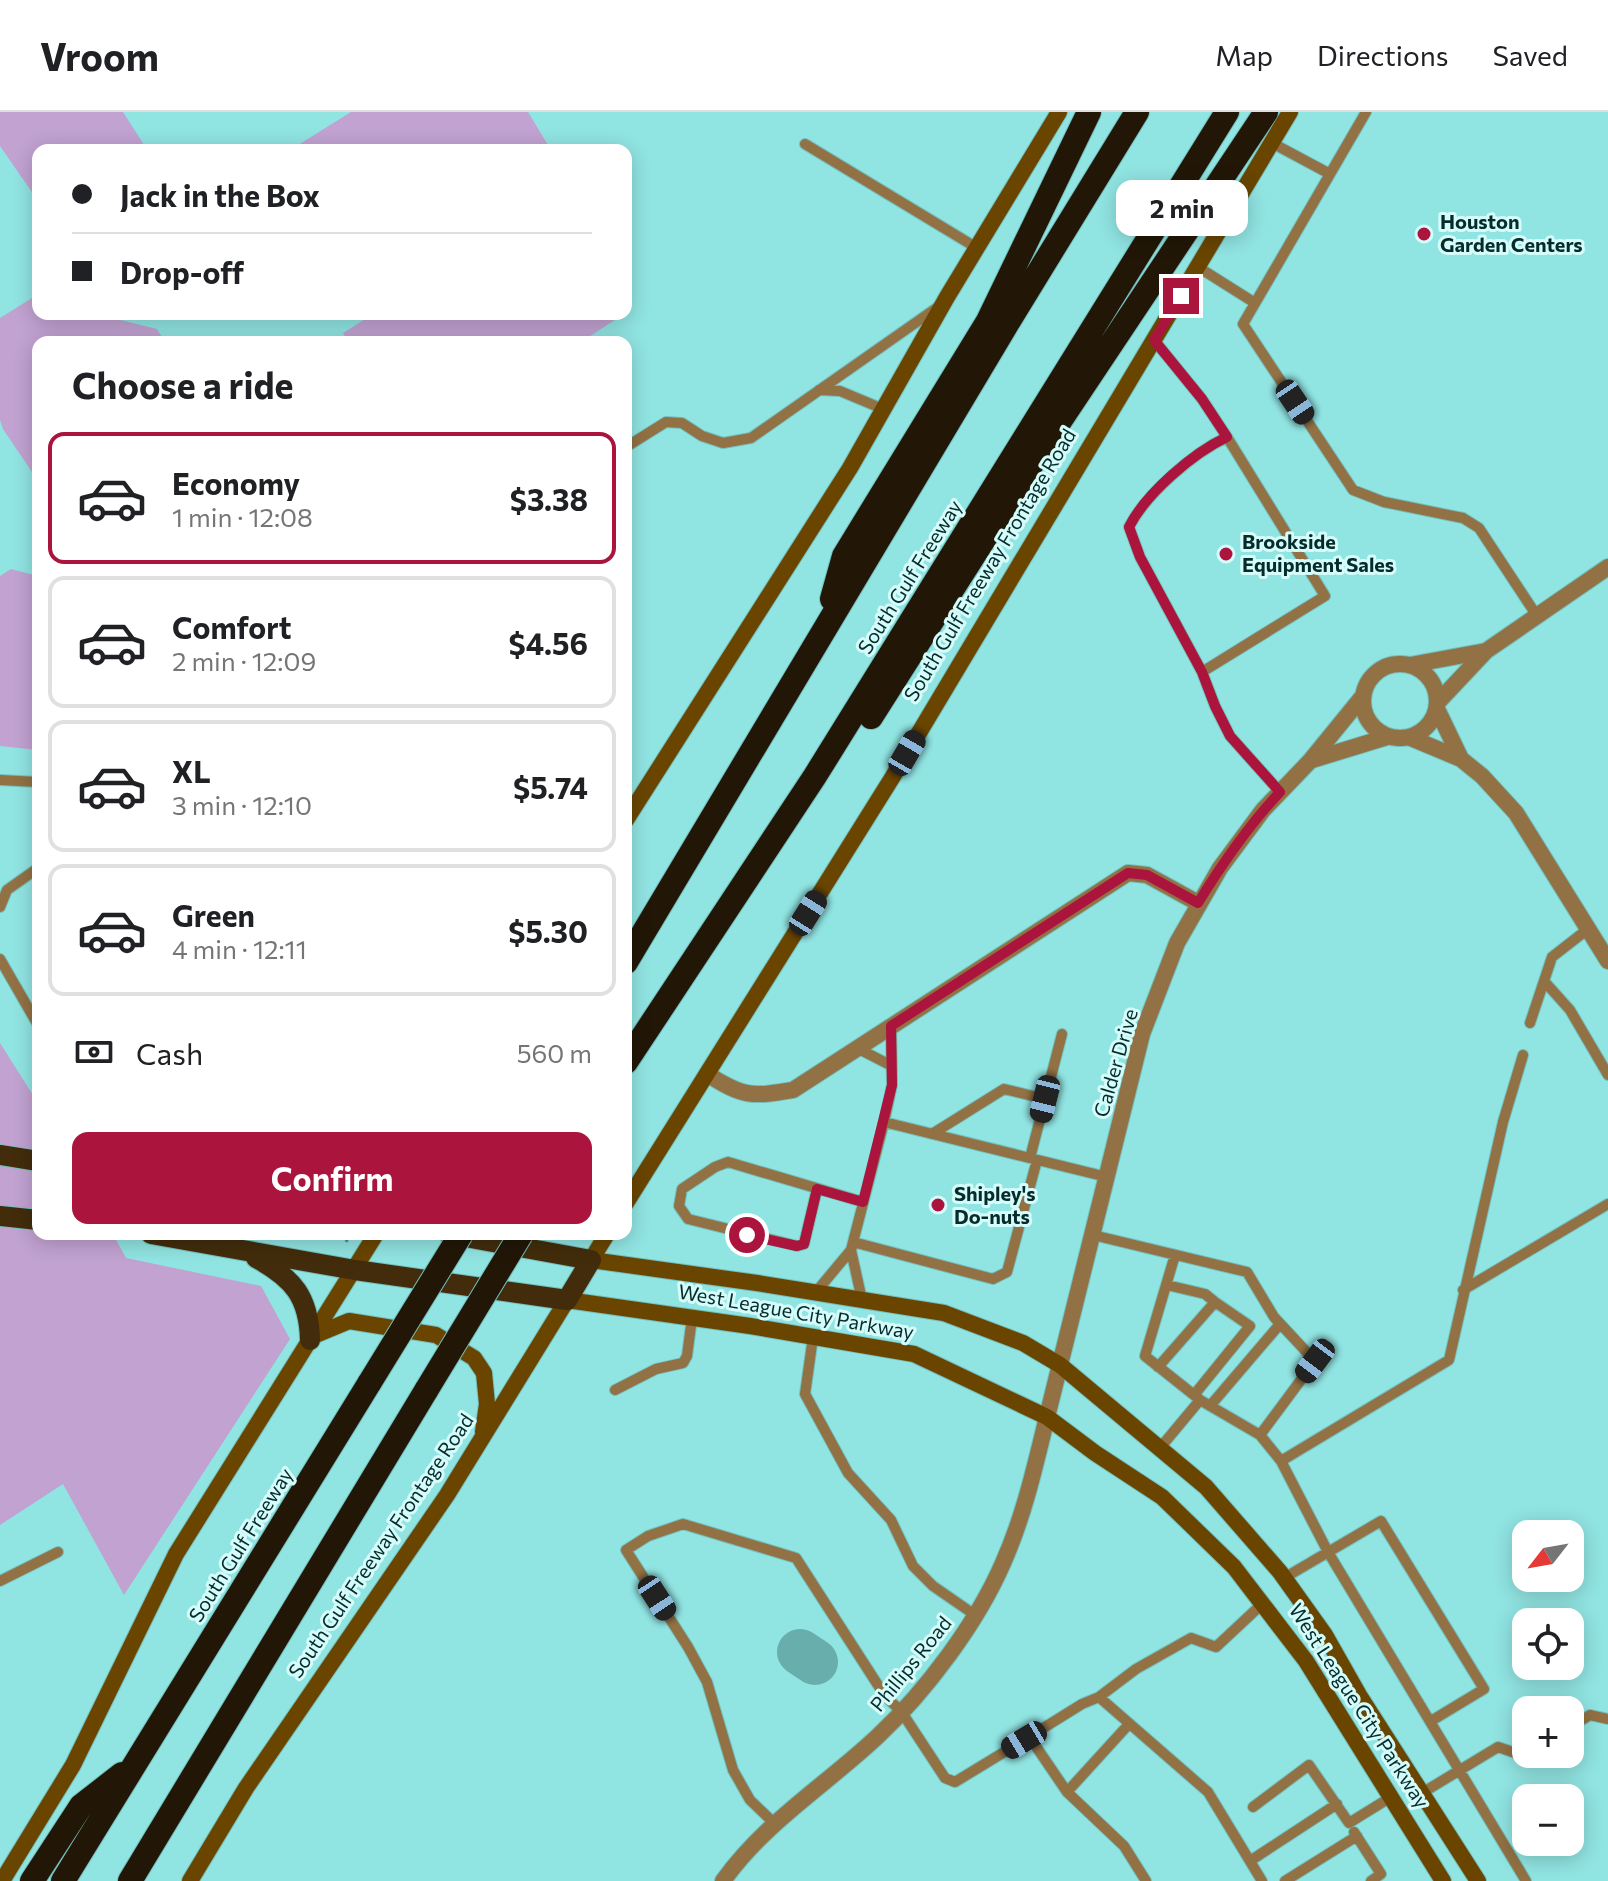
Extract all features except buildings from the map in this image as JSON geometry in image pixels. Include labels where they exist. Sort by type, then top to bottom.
[{"type":"highway","points":[[823,633],[844,556],[988,321],[1089,112]]},
{"type":"highway","points":[[632,952],[1137,112]]},
{"type":"highway","name":"South Gulf Freeway","points":[[632,1053],[824,763],[1227,112]]},
{"type":"highway","points":[[759,861],[859,736],[1044,445],[1266,112]]},
{"type":"highway","name":"South Gulf Freeway","points":[[63,1881],[457,1240]]},
{"type":"highway","points":[[130,1881],[517,1240]]},
{"type":"highway","points":[[32,1881],[81,1806],[136,1763]]},
{"type":"highway","points":[[137,1881],[146,1854]]},
{"type":"main road","points":[[632,811],[850,468],[943,304],[1059,112]]},
{"type":"main road","name":"South Gulf Freeway Frontage Road","points":[[632,1193],[883,792],[1290,112]]},
{"type":"main road","points":[[0,1155],[32,1160]]},
{"type":"main road","points":[[0,1216],[32,1219]]},
{"type":"main road","name":"West League City Parkway","points":[[185,1240],[355,1270],[692,1318],[914,1354],[1047,1417],[1162,1497],[1234,1567],[1306,1661],[1439,1879]]},
{"type":"main road","points":[[2,1881],[73,1765],[176,1554],[372,1240]]},
{"type":"main road","name":"West League City Parkway","points":[[482,1240],[591,1260],[944,1313],[1023,1343],[1060,1365],[1206,1487],[1284,1578],[1325,1635],[1359,1695],[1478,1881]]},
{"type":"main road","name":"South Gulf Freeway Frontage Road","points":[[190,1881],[246,1788],[447,1495],[603,1240]]},
{"type":"main road","points":[[242,1250],[283,1273],[302,1297],[312,1338]]},
{"type":"main road","points":[[312,1338],[349,1321],[436,1335],[474,1358],[484,1373],[487,1404],[483,1438]]},
{"type":"street","points":[[1411,738],[1430,725],[1437,706],[1486,651],[1608,567]]},
{"type":"street","points":[[1486,651],[1385,667],[1374,674],[1367,684],[1363,709],[1376,730],[1387,737],[1411,738],[1461,759],[1482,776],[1516,813],[1608,961]]},
{"type":"street","points":[[1410,665],[1431,679],[1437,706],[1461,759]]},
{"type":"street","name":"Calder Drive","points":[[1047,1417],[1142,1034],[1177,943],[1220,868],[1263,810],[1310,761],[1363,696]]},
{"type":"street","name":"Calder Drive","points":[[1310,761],[1387,737]]},
{"type":"street","points":[[707,1074],[733,1090],[757,1096],[793,1090],[1128,873],[1147,875],[1198,903]]},
{"type":"street","name":"Phillips Road","points":[[723,1881],[738,1859],[773,1822],[880,1734],[927,1682],[975,1615],[1003,1564],[1029,1492],[1047,1417]]},
{"type":"lane","points":[[1366,112],[1243,324],[1353,490],[1384,502],[1463,518],[1479,528],[1537,616]]},
{"type":"lane","points":[[1272,143],[1330,174]]},
{"type":"lane","points":[[805,144],[977,248]]},
{"type":"lane","points":[[1198,267],[1255,303]]},
{"type":"lane","points":[[632,443],[666,422],[682,423],[702,436],[723,443],[751,438],[943,304]]},
{"type":"lane","points":[[1154,340],[1202,399],[1325,596],[1202,672]]},
{"type":"lane","points":[[819,390],[840,391],[883,409]]},
{"type":"lane","points":[[1227,437],[1208,446],[1154,494],[1137,510],[1129,527],[1140,557],[1202,672],[1230,736],[1280,792]]},
{"type":"lane","points":[[0,780],[32,782]]},
{"type":"lane","points":[[0,907],[7,890],[32,872]]},
{"type":"lane","points":[[1530,1023],[1552,957],[1588,929]]},
{"type":"lane","points":[[0,959],[32,1015]]},
{"type":"lane","points":[[1544,981],[1570,1010],[1608,1075]]},
{"type":"lane","points":[[816,1292],[852,1246],[892,1085],[891,1026]]},
{"type":"lane","points":[[852,1246],[993,1279],[1007,1272],[1062,1034]]},
{"type":"lane","points":[[857,1048],[890,1065]]},
{"type":"lane","points":[[1281,1461],[1449,1360],[1503,1122],[1523,1055]]},
{"type":"lane","points":[[932,1134],[1004,1089],[1045,1099]]},
{"type":"lane","points":[[884,1122],[1107,1177]]},
{"type":"lane","points":[[817,1189],[804,1244],[797,1246],[688,1219],[679,1206],[682,1189],[728,1162],[863,1202]]},
{"type":"lane","points":[[1463,1290],[1608,1204]]},
{"type":"lane","points":[[1093,1235],[1247,1272],[1280,1324],[1315,1361],[1260,1435]]},
{"type":"lane","points":[[852,1246],[862,1300]]},
{"type":"lane","points":[[1175,1255],[1145,1356],[1201,1400],[1260,1435],[1281,1461],[1328,1552],[1526,1881]]},
{"type":"lane","points":[[1167,1285],[1205,1294],[1250,1326],[1201,1400]]},
{"type":"lane","points":[[1158,1367],[1215,1302]]},
{"type":"lane","points":[[615,1390],[656,1369],[683,1363],[687,1356],[692,1318]]},
{"type":"lane","points":[[1160,1448],[1201,1400],[1280,1324]]},
{"type":"lane","points":[[813,1337],[805,1394],[848,1473],[891,1520],[913,1566],[933,1586],[975,1615]]},
{"type":"lane","points":[[1284,1578],[1381,1521],[1484,1689],[1431,1721]]},
{"type":"lane","points":[[773,1822],[750,1800],[733,1770],[707,1682],[626,1550],[648,1536],[683,1524],[796,1558],[885,1696],[901,1711],[945,1778],[955,1782],[1082,1704],[1099,1697],[1136,1669],[1191,1638],[1216,1647],[1262,1604]]},
{"type":"lane","points":[[0,1581],[58,1552]]},
{"type":"lane","points":[[1099,1697],[1208,1792],[1262,1881]]},
{"type":"lane","points":[[1584,1719],[1590,1715],[1608,1719]]},
{"type":"lane","points":[[1067,1792],[1129,1724]]},
{"type":"lane","points":[[1024,1740],[1035,1745],[1067,1792],[1124,1846],[1146,1881]]},
{"type":"lane","points":[[1422,1793],[1498,1747],[1512,1752]]},
{"type":"lane","points":[[1253,1807],[1309,1765],[1381,1874],[1371,1881]]},
{"type":"lane","points":[[1349,1823],[1391,1797]]},
{"type":"lane","points":[[1250,1861],[1337,1804]]},
{"type":"lane","points":[[1285,1881],[1357,1836]]},
{"type":"shaded area","points":[[0,112],[123,112],[143,144],[32,144],[32,192],[0,146]]},
{"type":"shaded area","points":[[351,112],[528,112],[547,144],[300,144]]},
{"type":"shaded area","points":[[32,298],[32,320],[120,320],[157,329],[161,336],[32,336],[32,472],[0,420],[0,318]]},
{"type":"shaded area","points":[[364,320],[615,320],[590,336],[345,336],[343,333]]},
{"type":"shaded area","points":[[11,569],[32,574],[32,749],[0,746],[0,576]]},
{"type":"shaded area","points":[[0,1043],[32,1094],[32,1240],[116,1240],[126,1258],[261,1286],[290,1339],[124,1595],[63,1484],[0,1525]]},
{"type":"taxiway","points":[[800,1652],[815,1662]]},
{"type":"place","name":"Houston Garden Centers","points":[[1424,234]]},
{"type":"place","name":"Brookside Equipment Sales","points":[[1226,554]]},
{"type":"place","name":"Shipley's Do-nuts","points":[[938,1205]]},
{"type":"route","points":[[747,1235],[777,1243],[804,1244],[817,1189],[863,1202],[892,1085],[891,1026],[1128,873],[1147,875],[1198,903],[1220,868],[1280,792],[1230,736],[1202,672],[1140,557],[1129,527],[1137,510],[1154,494],[1208,446],[1227,437],[1202,399],[1154,340],[1181,296]]}]
